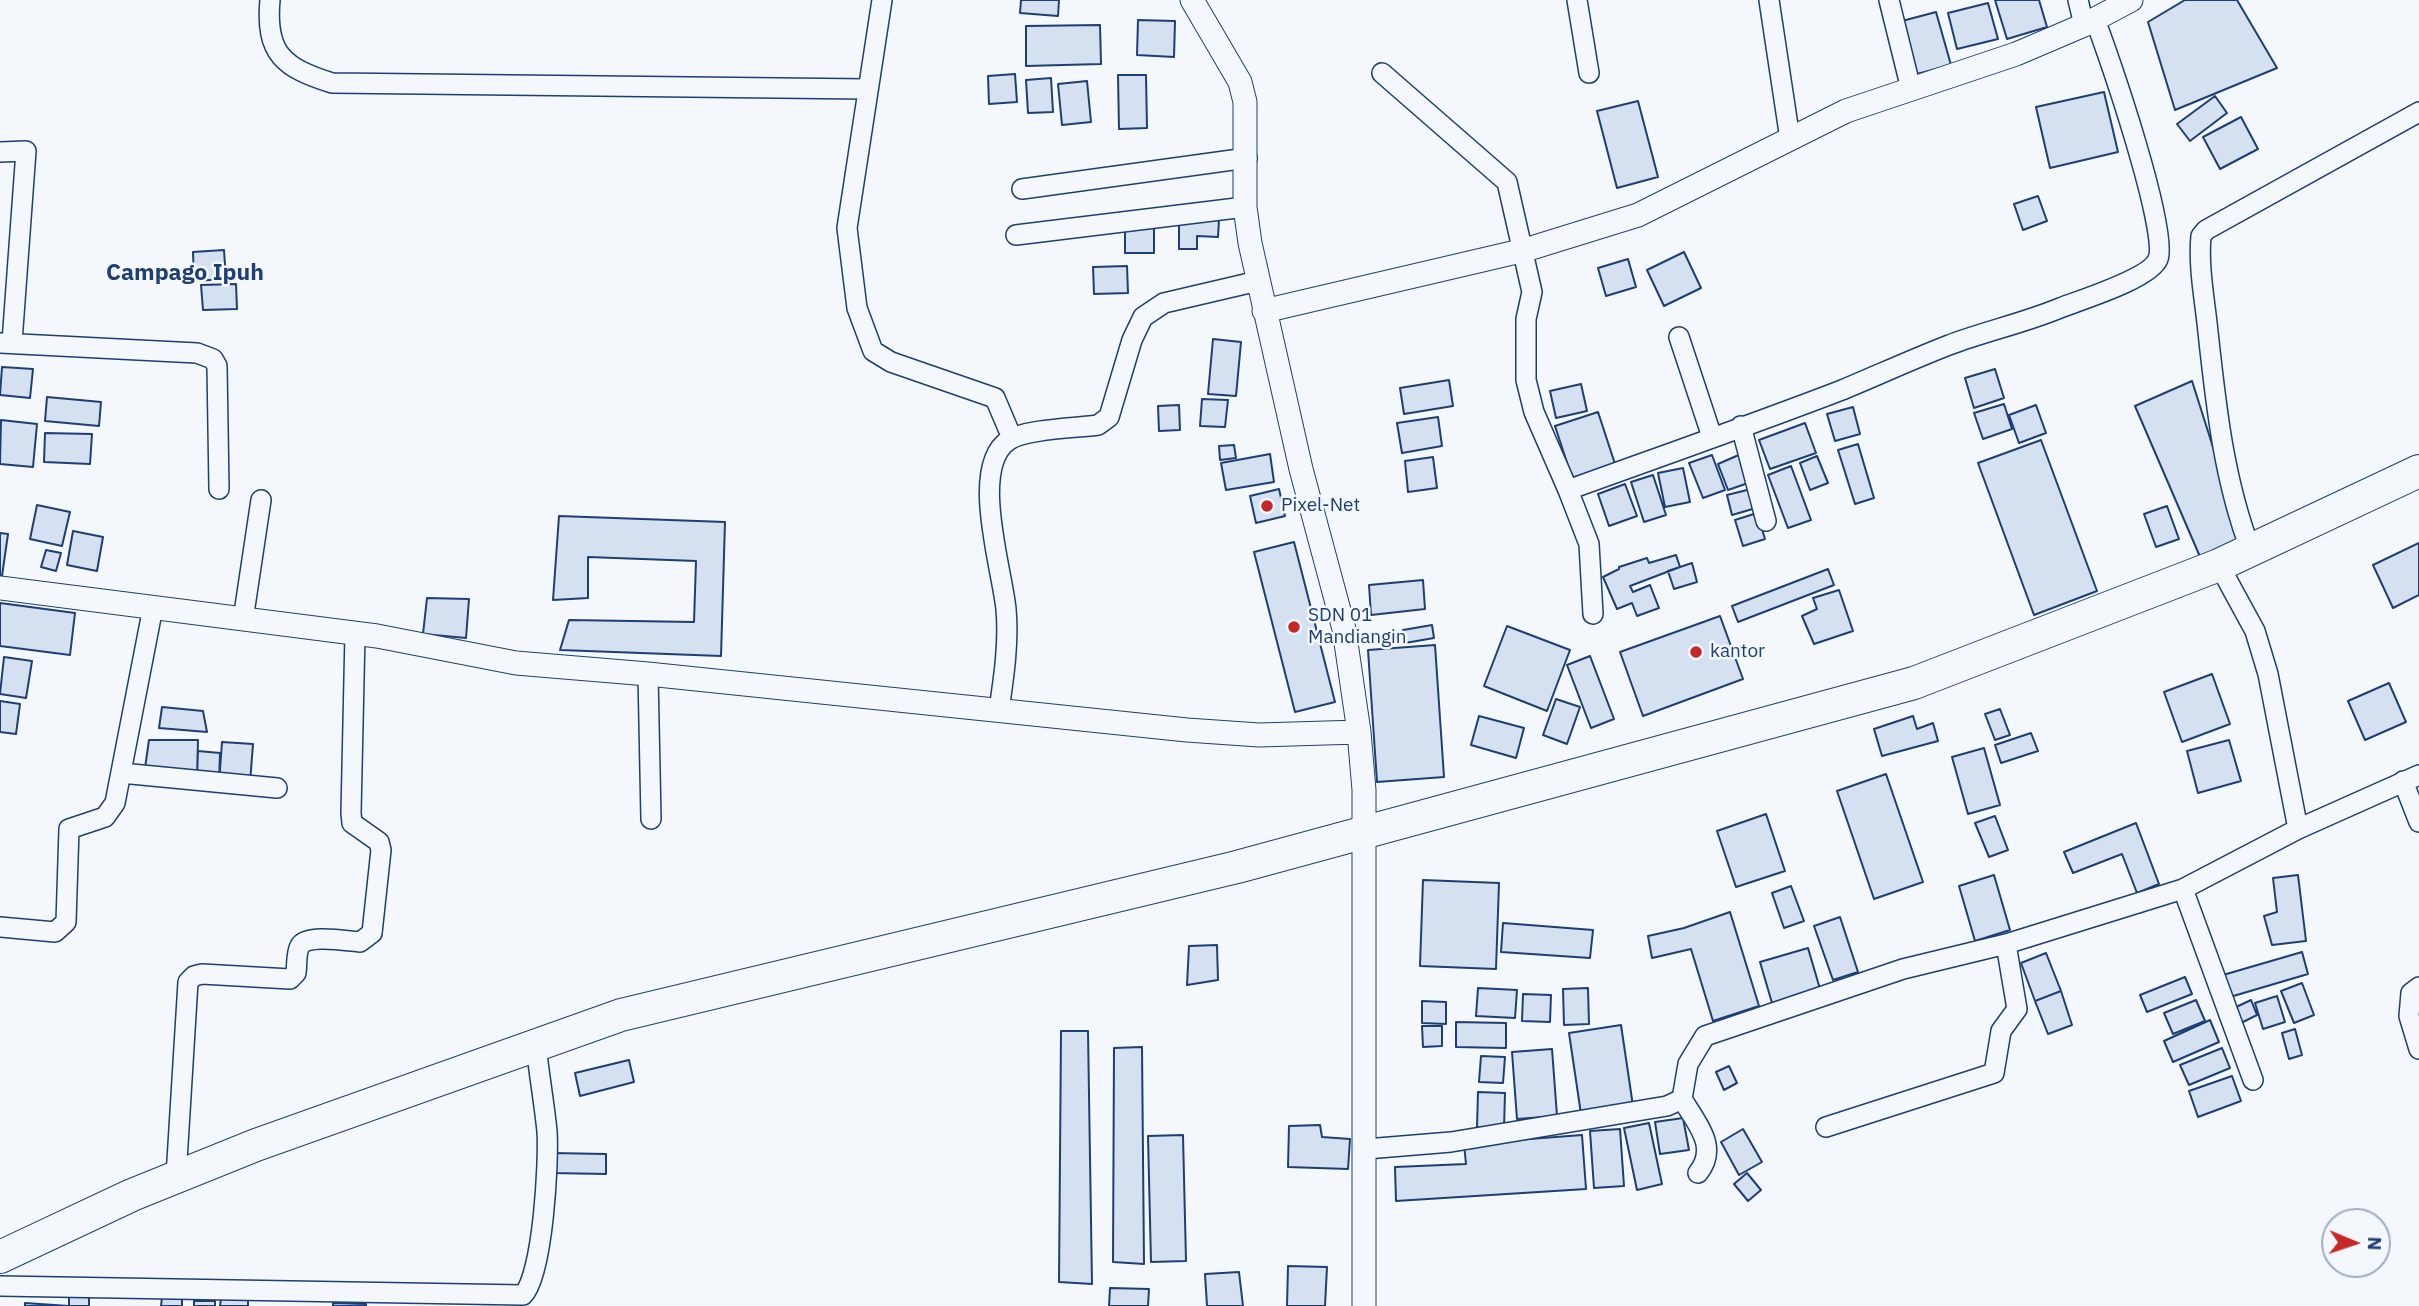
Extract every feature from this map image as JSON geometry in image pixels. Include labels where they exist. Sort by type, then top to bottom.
[{"type":"highway","points":[[0,1257],[45,1233],[256,1145],[621,1015],[1363,834],[1914,683],[2219,565],[2419,471]]},
{"type":"street","points":[[270,0],[271,35],[285,63],[332,83],[867,89]]},
{"type":"street","points":[[882,0],[847,228],[857,308],[873,351],[891,362],[995,398],[1012,438]]},
{"type":"street","points":[[1192,0],[1240,82],[1245,102],[1245,207],[1258,281],[1301,469],[1344,629],[1359,732],[1364,790],[1364,1306]]},
{"type":"street","points":[[1577,0],[1589,73]]},
{"type":"street","points":[[1769,0],[1790,139]]},
{"type":"street","points":[[1889,0],[1911,89]]},
{"type":"street","points":[[1568,490],[1833,393],[1970,337],[2040,316],[2135,278],[2157,262],[2159,254],[2153,216],[2116,74],[2078,0]]},
{"type":"street","points":[[1264,311],[1525,250],[1638,215],[1846,111],[2016,54],[2090,22],[2131,0]]},
{"type":"street","points":[[1382,73],[1507,182],[1525,250],[1532,292],[1526,319],[1526,380],[1534,412],[1589,544],[1593,614]]},
{"type":"street","points":[[2250,551],[2230,489],[2221,438],[2204,295],[2201,236],[2206,230],[2419,112]]},
{"type":"street","points":[[0,152],[26,152],[6,342],[197,354],[213,359],[217,366],[219,489]]},
{"type":"street","points":[[1022,189],[1247,158]]},
{"type":"street","points":[[1016,235],[1245,207]]},
{"type":"street","points":[[999,710],[1006,664],[1006,610],[992,532],[990,481],[992,459],[998,449],[1012,438],[1098,425],[1109,416],[1132,340],[1143,317],[1164,303],[1258,281]]},
{"type":"street","points":[[1679,337],[1712,437]]},
{"type":"street","points":[[1741,426],[1766,521]]},
{"type":"street","points":[[243,620],[261,500]]},
{"type":"street","points":[[2219,565],[2255,631],[2268,674],[2302,828]]},
{"type":"street","points":[[0,588],[355,634],[516,663],[1247,734],[1359,732]]},
{"type":"street","points":[[0,927],[55,932],[62,929],[66,922],[69,829],[105,817],[115,803],[153,607]]},
{"type":"street","points":[[176,1177],[188,982],[194,976],[202,974],[290,979],[296,973],[299,946],[304,941],[312,939],[359,942],[368,939],[372,933],[381,850],[379,842],[352,823],[351,813],[355,634]]},
{"type":"street","points":[[648,674],[651,819]]},
{"type":"street","points":[[121,773],[277,788]]},
{"type":"street","points":[[1698,1173],[1707,1162],[1709,1147],[1682,1099],[1688,1063],[1705,1036],[1903,970],[2006,944],[2183,889],[2302,828],[2411,778],[2419,822]]},
{"type":"street","points":[[2183,889],[2253,1080]]},
{"type":"street","points":[[1826,1127],[1994,1073],[2001,1031],[2017,1009],[2006,944]]},
{"type":"street","points":[[2419,987],[2411,993],[2409,1006],[2419,1049]]},
{"type":"street","points":[[0,1286],[385,1299],[523,1295],[529,1289],[535,1273],[542,1217],[547,1134],[536,1045]]},
{"type":"street","points":[[1366,1149],[1465,1140],[1667,1106],[1682,1099]]},
{"type":"building","points":[[1021,0],[1059,0],[1058,16],[1020,13]]},
{"type":"building","points":[[1995,0],[2039,0],[2047,27],[2007,39]]},
{"type":"building","points":[[2185,0],[2237,0],[2277,68],[2175,110],[2148,22]]},
{"type":"building","points":[[1988,3],[1998,39],[1957,49],[1948,13]]},
{"type":"building","points":[[1936,12],[1951,65],[1917,74],[1902,21]]},
{"type":"building","points":[[1138,20],[1175,21],[1174,57],[1137,55]]},
{"type":"building","points":[[1100,25],[1101,64],[1026,66],[1026,26]]},
{"type":"building","points":[[1015,74],[1017,102],[989,104],[988,76]]},
{"type":"building","points":[[1118,75],[1146,75],[1147,128],[1119,129]]},
{"type":"building","points":[[1051,78],[1053,112],[1028,113],[1026,80]]},
{"type":"building","points":[[1087,81],[1091,122],[1062,125],[1058,84]]},
{"type":"building","points":[[2104,92],[2118,152],[2050,168],[2036,107]]},
{"type":"building","points":[[2215,96],[2227,113],[2190,141],[2177,124]]},
{"type":"building","points":[[1638,101],[1658,177],[1617,188],[1597,111]]},
{"type":"building","points":[[2241,117],[2258,149],[2220,169],[2203,137]]},
{"type":"building","points":[[2038,196],[2047,221],[2023,230],[2014,204]]},
{"type":"building","points":[[1179,218],[1219,220],[1218,237],[1197,236],[1197,249],[1179,249]]},
{"type":"building","points":[[1125,226],[1154,226],[1154,253],[1125,253]]},
{"type":"building","points":[[224,250],[226,279],[194,281],[193,252]]},
{"type":"building","points":[[1684,252],[1701,288],[1664,306],[1647,270]]},
{"type":"building","points":[[1628,259],[1636,287],[1606,296],[1598,268]]},
{"type":"building","points":[[1127,266],[1128,293],[1094,294],[1093,267]]},
{"type":"building","points":[[236,284],[237,309],[203,310],[201,285]]},
{"type":"building","points":[[1213,339],[1241,342],[1236,396],[1208,394]]},
{"type":"building","points":[[2,367],[33,369],[30,398],[0,395]]},
{"type":"building","points":[[1995,369],[2004,398],[1974,408],[1965,378]]},
{"type":"building","points":[[1449,380],[1453,406],[1404,414],[1400,388]]},
{"type":"building","points":[[2192,381],[2246,551],[2204,566],[2135,406]]},
{"type":"building","points":[[1581,384],[1587,411],[1556,418],[1550,391]]},
{"type":"building","points":[[47,397],[101,402],[99,426],[45,421]]},
{"type":"building","points":[[1202,399],[1228,400],[1225,427],[1200,426]]},
{"type":"building","points":[[2004,404],[2012,429],[1983,439],[1974,413]]},
{"type":"building","points":[[1179,405],[1180,430],[1159,431],[1158,406]]},
{"type":"building","points":[[2036,405],[2046,433],[2019,443],[2009,415]]},
{"type":"building","points":[[1853,407],[1860,434],[1835,441],[1827,414]]},
{"type":"building","points":[[1598,412],[1615,464],[1572,478],[1555,426]]},
{"type":"building","points":[[1438,417],[1442,446],[1402,453],[1397,423]]},
{"type":"building","points":[[1,420],[37,424],[33,467],[0,464]]},
{"type":"building","points":[[1805,423],[1816,453],[1770,469],[1759,440]]},
{"type":"building","points":[[45,433],[92,434],[90,464],[44,462]]},
{"type":"building","points":[[2041,440],[2097,591],[2034,615],[1978,463]]},
{"type":"building","points":[[1858,444],[1874,498],[1855,504],[1838,450]]},
{"type":"building","points":[[1234,445],[1236,458],[1220,460],[1219,446]]},
{"type":"building","points":[[1270,454],[1274,482],[1226,490],[1221,463]]},
{"type":"building","points":[[1741,454],[1751,482],[1728,490],[1718,464]]},
{"type":"building","points":[[1712,455],[1725,490],[1703,498],[1689,463]]},
{"type":"building","points":[[1817,456],[1828,483],[1810,490],[1800,463]]},
{"type":"building","points":[[1433,457],[1437,488],[1408,492],[1405,461]]},
{"type":"building","points":[[1791,466],[1811,520],[1788,528],[1768,475]]},
{"type":"building","points":[[1683,468],[1690,502],[1665,507],[1658,473]]},
{"type":"building","points":[[1653,475],[1666,515],[1644,522],[1631,482]]},
{"type":"building","points":[[1625,484],[1637,516],[1609,526],[1598,494]]},
{"type":"building","name":"Pixel-Net","points":[[1279,489],[1285,516],[1256,523],[1250,496]]},
{"type":"building","points":[[1751,489],[1756,508],[1732,515],[1727,495]]},
{"type":"building","points":[[37,505],[70,512],[62,546],[30,539]]},
{"type":"building","points":[[2167,506],[2179,539],[2156,547],[2144,514]]},
{"type":"building","points":[[1757,513],[1765,539],[1743,546],[1735,520]]},
{"type":"building","points":[[559,516],[725,522],[721,656],[560,650],[569,620],[694,622],[696,561],[588,557],[588,598],[553,600]]},
{"type":"building","points":[[73,531],[103,537],[97,571],[67,565]]},
{"type":"building","points":[[0,533],[8,534],[2,576],[0,576]]},
{"type":"building","name":"SDN 01 Mandiangin","points":[[1294,542],[1335,702],[1295,712],[1254,552]]},
{"type":"building","points":[[2419,543],[2419,595],[2393,608],[2373,565]]},
{"type":"building","points":[[46,550],[61,553],[56,571],[41,567]]},
{"type":"building","points":[[1676,555],[1680,567],[1630,586],[1633,592],[1650,585],[1659,608],[1637,616],[1632,603],[1617,609],[1603,577],[1619,567],[1647,558],[1649,563]]},
{"type":"building","points":[[1692,563],[1697,582],[1674,589],[1668,571]]},
{"type":"building","points":[[1828,569],[1834,585],[1738,622],[1732,606]]},
{"type":"building","points":[[1423,580],[1425,609],[1371,615],[1369,585]]},
{"type":"building","points":[[1839,590],[1853,631],[1814,644],[1802,616],[1817,609],[1813,598]]},
{"type":"building","points":[[427,598],[469,599],[466,638],[423,634]]},
{"type":"building","points":[[0,603],[75,613],[70,655],[0,646]]},
{"type":"building","points":[[1720,616],[1743,679],[1643,716],[1620,652]]},
{"type":"building","points":[[1432,625],[1434,638],[1405,643],[1403,630]]},
{"type":"building","points":[[1507,626],[1570,650],[1547,711],[1484,686]]},
{"type":"building","points":[[1435,645],[1444,777],[1377,782],[1368,650]]},
{"type":"building","points":[[1590,656],[1614,719],[1591,728],[1567,665]]},
{"type":"building","points":[[4,657],[32,661],[26,698],[0,694]]},
{"type":"building","points":[[2212,674],[2230,724],[2182,742],[2164,692]]},
{"type":"building","points":[[2389,683],[2406,722],[2365,740],[2348,701]]},
{"type":"building","points":[[1556,699],[1580,707],[1567,744],[1543,735]]},
{"type":"building","points":[[0,701],[20,704],[16,734],[0,732]]},
{"type":"building","points":[[162,707],[203,711],[207,732],[159,728]]},
{"type":"building","points":[[2000,709],[2010,735],[1995,740],[1985,714]]},
{"type":"building","points":[[1479,716],[1524,728],[1516,758],[1471,745]]},
{"type":"building","points":[[1913,716],[1917,729],[1933,723],[1938,741],[1882,756],[1874,729]]},
{"type":"building","points":[[2031,733],[2038,751],[2001,763],[1995,745]]},
{"type":"building","points":[[149,740],[198,740],[197,777],[144,775]]},
{"type":"building","points":[[2229,740],[2241,781],[2198,793],[2187,751]]},
{"type":"building","points":[[222,742],[253,744],[250,783],[219,783]]},
{"type":"building","points":[[1984,748],[2000,805],[1968,814],[1952,757]]},
{"type":"building","points":[[198,751],[220,753],[219,783],[197,777]]},
{"type":"building","points":[[1886,774],[1923,882],[1874,899],[1837,791]]},
{"type":"building","points":[[1766,814],[1785,871],[1736,887],[1717,831]]},
{"type":"building","points":[[1995,816],[2008,850],[1989,857],[1975,823]]},
{"type":"building","points":[[2136,823],[2159,884],[2137,893],[2122,854],[2073,873],[2064,852]]},
{"type":"building","points":[[1994,875],[2010,930],[1975,941],[1959,886]]},
{"type":"building","points":[[2298,875],[2306,941],[2272,945],[2264,916],[2277,912],[2273,878]]},
{"type":"building","points":[[1423,880],[1499,883],[1496,969],[1420,966]]},
{"type":"building","points":[[1791,886],[1804,921],[1784,928],[1772,893]]},
{"type":"building","points":[[1730,912],[1759,1006],[1713,1021],[1691,949],[1652,958],[1648,936],[1684,928]]},
{"type":"building","points":[[1840,917],[1858,972],[1833,980],[1814,926]]},
{"type":"building","points":[[1503,923],[1593,930],[1590,958],[1501,952]]},
{"type":"building","points":[[1217,945],[1218,980],[1187,985],[1189,946]]},
{"type":"building","points":[[1808,948],[1820,989],[1772,1003],[1760,962]]},
{"type":"building","points":[[2302,952],[2308,974],[2230,997],[2223,975]]},
{"type":"building","points":[[2046,953],[2061,991],[2035,1001],[2021,963]]},
{"type":"building","points":[[2185,977],[2192,994],[2147,1012],[2140,995]]},
{"type":"building","points":[[2302,983],[2314,1015],[2294,1023],[2281,991]]},
{"type":"building","points":[[1478,988],[1517,990],[1515,1018],[1476,1016]]},
{"type":"building","points":[[1588,988],[1589,1024],[1564,1025],[1563,989]]},
{"type":"building","points":[[2061,991],[2072,1025],[2048,1034],[2035,1001]]},
{"type":"building","points":[[1523,994],[1551,995],[1550,1022],[1522,1021]]},
{"type":"building","points":[[2277,996],[2285,1022],[2263,1029],[2255,1003]]},
{"type":"building","points":[[2196,1000],[2205,1021],[2173,1034],[2164,1013]]},
{"type":"building","points":[[2251,1000],[2257,1015],[2241,1023],[2234,1008]]},
{"type":"building","points":[[1422,1001],[1446,1002],[1446,1024],[1422,1023]]},
{"type":"building","points":[[2210,1020],[2219,1042],[2173,1062],[2164,1041]]},
{"type":"building","points":[[1456,1022],[1506,1023],[1506,1048],[1456,1047]]},
{"type":"building","points":[[1621,1025],[1633,1106],[1581,1114],[1569,1033]]},
{"type":"building","points":[[1422,1026],[1442,1026],[1442,1046],[1423,1047]]},
{"type":"building","points":[[2295,1029],[2302,1055],[2289,1059],[2282,1033]]},
{"type":"building","points":[[1061,1031],[1088,1031],[1092,1284],[1059,1282]]},
{"type":"building","points":[[1142,1047],[1144,1264],[1113,1262],[1114,1048]]},
{"type":"building","points":[[2222,1048],[2230,1068],[2189,1085],[2180,1065]]},
{"type":"building","points":[[1552,1049],[1557,1116],[1517,1119],[1512,1052]]},
{"type":"building","points":[[1481,1056],[1505,1057],[1503,1083],[1479,1082]]},
{"type":"building","points":[[629,1060],[634,1082],[580,1096],[575,1073]]},
{"type":"building","points":[[1729,1066],[1737,1083],[1724,1090],[1716,1072]]},
{"type":"building","points":[[2232,1076],[2241,1101],[2198,1117],[2189,1091]]},
{"type":"building","points":[[1478,1092],[1505,1093],[1504,1129],[1477,1127]]},
{"type":"building","points":[[1683,1118],[1689,1150],[1660,1154],[1655,1122]]},
{"type":"building","points":[[1649,1123],[1662,1184],[1637,1190],[1624,1128]]},
{"type":"building","points":[[1320,1125],[1322,1137],[1350,1139],[1348,1169],[1288,1167],[1289,1126]]},
{"type":"building","points":[[1620,1129],[1624,1186],[1594,1188],[1590,1131]]},
{"type":"building","points":[[1743,1129],[1762,1162],[1739,1175],[1721,1142]]},
{"type":"building","points":[[1183,1135],[1186,1261],[1151,1262],[1148,1136]]},
{"type":"building","points":[[1582,1135],[1586,1189],[1396,1201],[1395,1167],[1466,1164],[1464,1144]]},
{"type":"building","points":[[552,1153],[606,1154],[606,1174],[551,1173]]},
{"type":"building","points":[[1747,1173],[1761,1190],[1748,1201],[1734,1184]]},
{"type":"building","points":[[1288,1266],[1327,1267],[1325,1306],[1287,1306]]},
{"type":"building","points":[[1239,1272],[1243,1306],[1207,1306],[1205,1274]]},
{"type":"building","points":[[1110,1288],[1149,1289],[1148,1306],[1109,1306]]},
{"type":"building","points":[[69,1296],[89,1297],[89,1306],[69,1306]]},
{"type":"building","points":[[162,1297],[182,1298],[182,1306],[161,1306]]},
{"type":"building","points":[[221,1298],[248,1299],[248,1306],[220,1306]]},
{"type":"building","points":[[194,1301],[215,1301],[215,1306],[194,1306]]},
{"type":"building","points":[[25,1303],[69,1306],[25,1306]]},
{"type":"building","points":[[333,1303],[366,1304],[366,1306],[333,1306]]},
{"type":"place","name":"Pixel-Net","points":[[1267,506]]},
{"type":"place","name":"SDN 01 Mandiangin","points":[[1294,627]]},
{"type":"place","name":"kantor","points":[[1696,652]]},
{"type":"district","name":"Campago Ipuh","points":[[185,273]]}]
